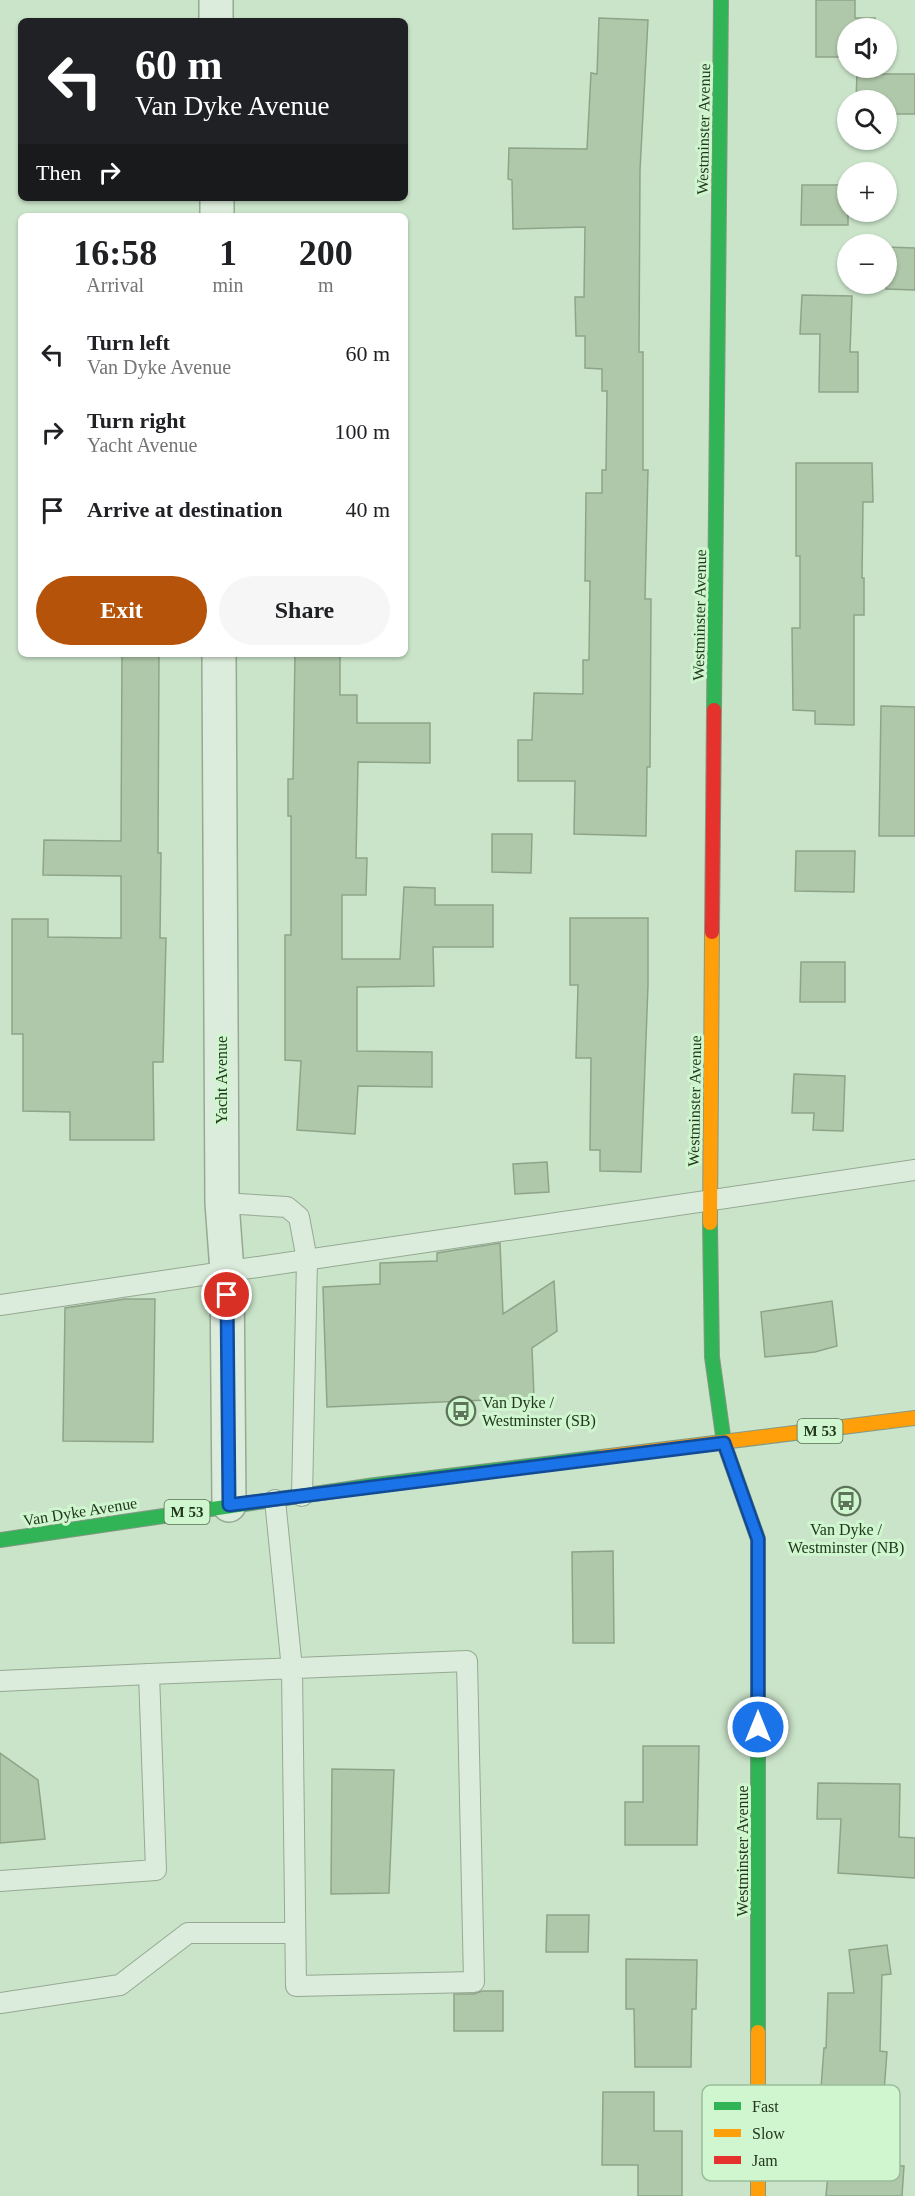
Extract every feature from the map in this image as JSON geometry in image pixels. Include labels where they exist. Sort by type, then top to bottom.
[{"type":"street","points":[[216,0],[216,18]]},
{"type":"street","name":"Westminster Avenue","points":[[721,0],[710,1201],[712,1357],[724,1443],[758,1539],[759,2085]]},
{"type":"street","name":"Yacht Avenue","points":[[219,657],[222,1203],[227,1271],[229,1505]]},
{"type":"street","name":"Van Dyke Avenue","points":[[0,1540],[229,1505],[915,1418]]},
{"type":"street","name":"Westminster Avenue","points":[[759,2181],[759,2196]]},
{"type":"lane","points":[[0,1305],[915,1170]]},
{"type":"lane","points":[[222,1203],[287,1207],[299,1217],[307,1260],[302,1496]]},
{"type":"lane","points":[[0,1681],[149,1674],[292,1669],[467,1661],[474,1982],[296,1986],[292,1669],[275,1500]]},
{"type":"lane","points":[[0,1881],[156,1870],[149,1674]]},
{"type":"lane","points":[[0,2003],[120,1984],[188,1933],[296,1933]]},
{"type":"building","points":[[816,0],[855,0],[855,18],[837,18],[837,57],[816,57]]},
{"type":"building","points":[[599,18],[648,20],[640,170],[639,352],[643,352],[643,470],[648,470],[645,599],[651,599],[650,767],[647,767],[646,836],[574,834],[575,781],[518,781],[518,740],[532,740],[534,693],[583,694],[583,660],[589,660],[590,581],[585,581],[586,493],[602,493],[602,470],[606,470],[607,391],[602,391],[602,369],[585,368],[585,336],[576,336],[575,297],[584,297],[585,227],[513,229],[512,180],[508,179],[509,148],[587,149],[591,73],[597,74]]},
{"type":"building","points":[[897,74],[915,74],[915,114],[897,114],[897,90],[856,90],[857,78],[897,78]]},
{"type":"building","points":[[802,185],[837,185],[837,222],[848,222],[848,225],[801,225]]},
{"type":"building","points":[[897,247],[915,248],[915,290],[897,289]]},
{"type":"building","points":[[802,295],[852,296],[850,352],[858,352],[858,392],[819,392],[820,334],[800,334]]},
{"type":"building","points":[[796,463],[872,463],[873,502],[863,502],[864,615],[854,615],[854,725],[815,724],[815,711],[793,710],[792,628],[800,628],[800,556],[796,556]]},
{"type":"building","points":[[122,657],[159,657],[160,938],[166,938],[163,1062],[153,1062],[154,1140],[70,1140],[70,1112],[23,1111],[23,1034],[12,1034],[12,919],[48,919],[48,937],[121,938],[121,876],[43,875],[44,840],[121,841]]},
{"type":"building","points":[[295,657],[340,657],[340,695],[357,695],[357,723],[430,723],[430,763],[358,762],[356,858],[367,858],[366,895],[342,895],[342,959],[400,959],[404,887],[435,888],[435,905],[493,905],[493,947],[433,947],[434,986],[357,987],[357,1051],[432,1052],[432,1087],[358,1086],[355,1134],[297,1130],[301,1061],[285,1060],[285,935],[291,935],[291,816],[288,816],[288,779],[293,779]]},
{"type":"building","points":[[881,706],[915,707],[915,836],[879,836]]},
{"type":"building","points":[[492,834],[532,834],[531,873],[492,872]]},
{"type":"building","points":[[796,851],[855,851],[854,892],[795,891]]},
{"type":"building","points":[[570,918],[648,918],[648,985],[641,1172],[600,1171],[600,1150],[590,1150],[591,1058],[576,1058],[578,985],[570,985]]},
{"type":"building","points":[[801,962],[845,962],[845,1002],[800,1002]]},
{"type":"building","points":[[794,1074],[845,1076],[843,1131],[813,1130],[814,1113],[792,1113]]},
{"type":"building","points":[[547,1162],[549,1192],[515,1194],[513,1164]]},
{"type":"building","points":[[500,1243],[503,1314],[554,1281],[557,1331],[532,1348],[534,1398],[327,1407],[323,1287],[380,1284],[380,1263],[437,1261],[437,1253]]},
{"type":"building","points":[[125,1299],[155,1299],[153,1442],[63,1441],[65,1308]]},
{"type":"building","points":[[832,1301],[837,1346],[815,1352],[765,1357],[761,1312]]},
{"type":"building","points":[[613,1551],[614,1643],[573,1643],[572,1552]]},
{"type":"building","points":[[643,1746],[699,1746],[697,1845],[625,1845],[625,1802],[643,1802]]},
{"type":"building","points":[[0,1753],[38,1780],[45,1839],[0,1843]]},
{"type":"building","points":[[332,1769],[394,1770],[389,1893],[331,1894]]},
{"type":"building","points":[[818,1783],[900,1784],[899,1837],[915,1838],[915,1878],[838,1873],[841,1819],[817,1819]]},
{"type":"building","points":[[547,1915],[589,1915],[588,1952],[546,1952]]},
{"type":"building","points":[[887,1945],[891,1974],[882,1975],[880,2051],[887,2052],[885,2085],[821,2085],[824,2048],[826,2048],[828,1993],[854,1993],[849,1950]]},
{"type":"building","points":[[626,1959],[697,1960],[696,2009],[692,2009],[691,2067],[635,2067],[634,2009],[626,2009]]},
{"type":"building","points":[[482,1991],[503,1991],[503,2031],[454,2031],[454,1994],[474,1994]]},
{"type":"building","points":[[603,2092],[654,2092],[654,2131],[682,2131],[682,2196],[638,2196],[638,2165],[602,2165]]},
{"type":"building","points":[[900,2166],[904,2166],[902,2196],[826,2196],[827,2181],[900,2181]]},
{"type":"traffic: fast","points":[[714,710],[721,0]]},
{"type":"traffic: fast","points":[[710,1223],[712,1357],[724,1443],[758,1539],[758,2032]]},
{"type":"traffic: fast","points":[[0,1540],[375,1485],[602,1457]]},
{"type":"traffic: slow","points":[[710,1223],[712,932]]},
{"type":"traffic: slow","points":[[602,1457],[915,1418]]},
{"type":"traffic: slow","points":[[758,2032],[758,2085]]},
{"type":"traffic: slow","points":[[758,2181],[758,2196]]},
{"type":"traffic: jam","points":[[712,932],[714,710]]},
{"type":"place","name":"Van Dyke / Westminster (SB)","points":[[461,1411]]},
{"type":"place","name":"Van Dyke / Westminster (NB)","points":[[846,1501]]},
{"type":"route","points":[[227,1295],[229,1505],[724,1443],[758,1539],[758,1727]]}]
